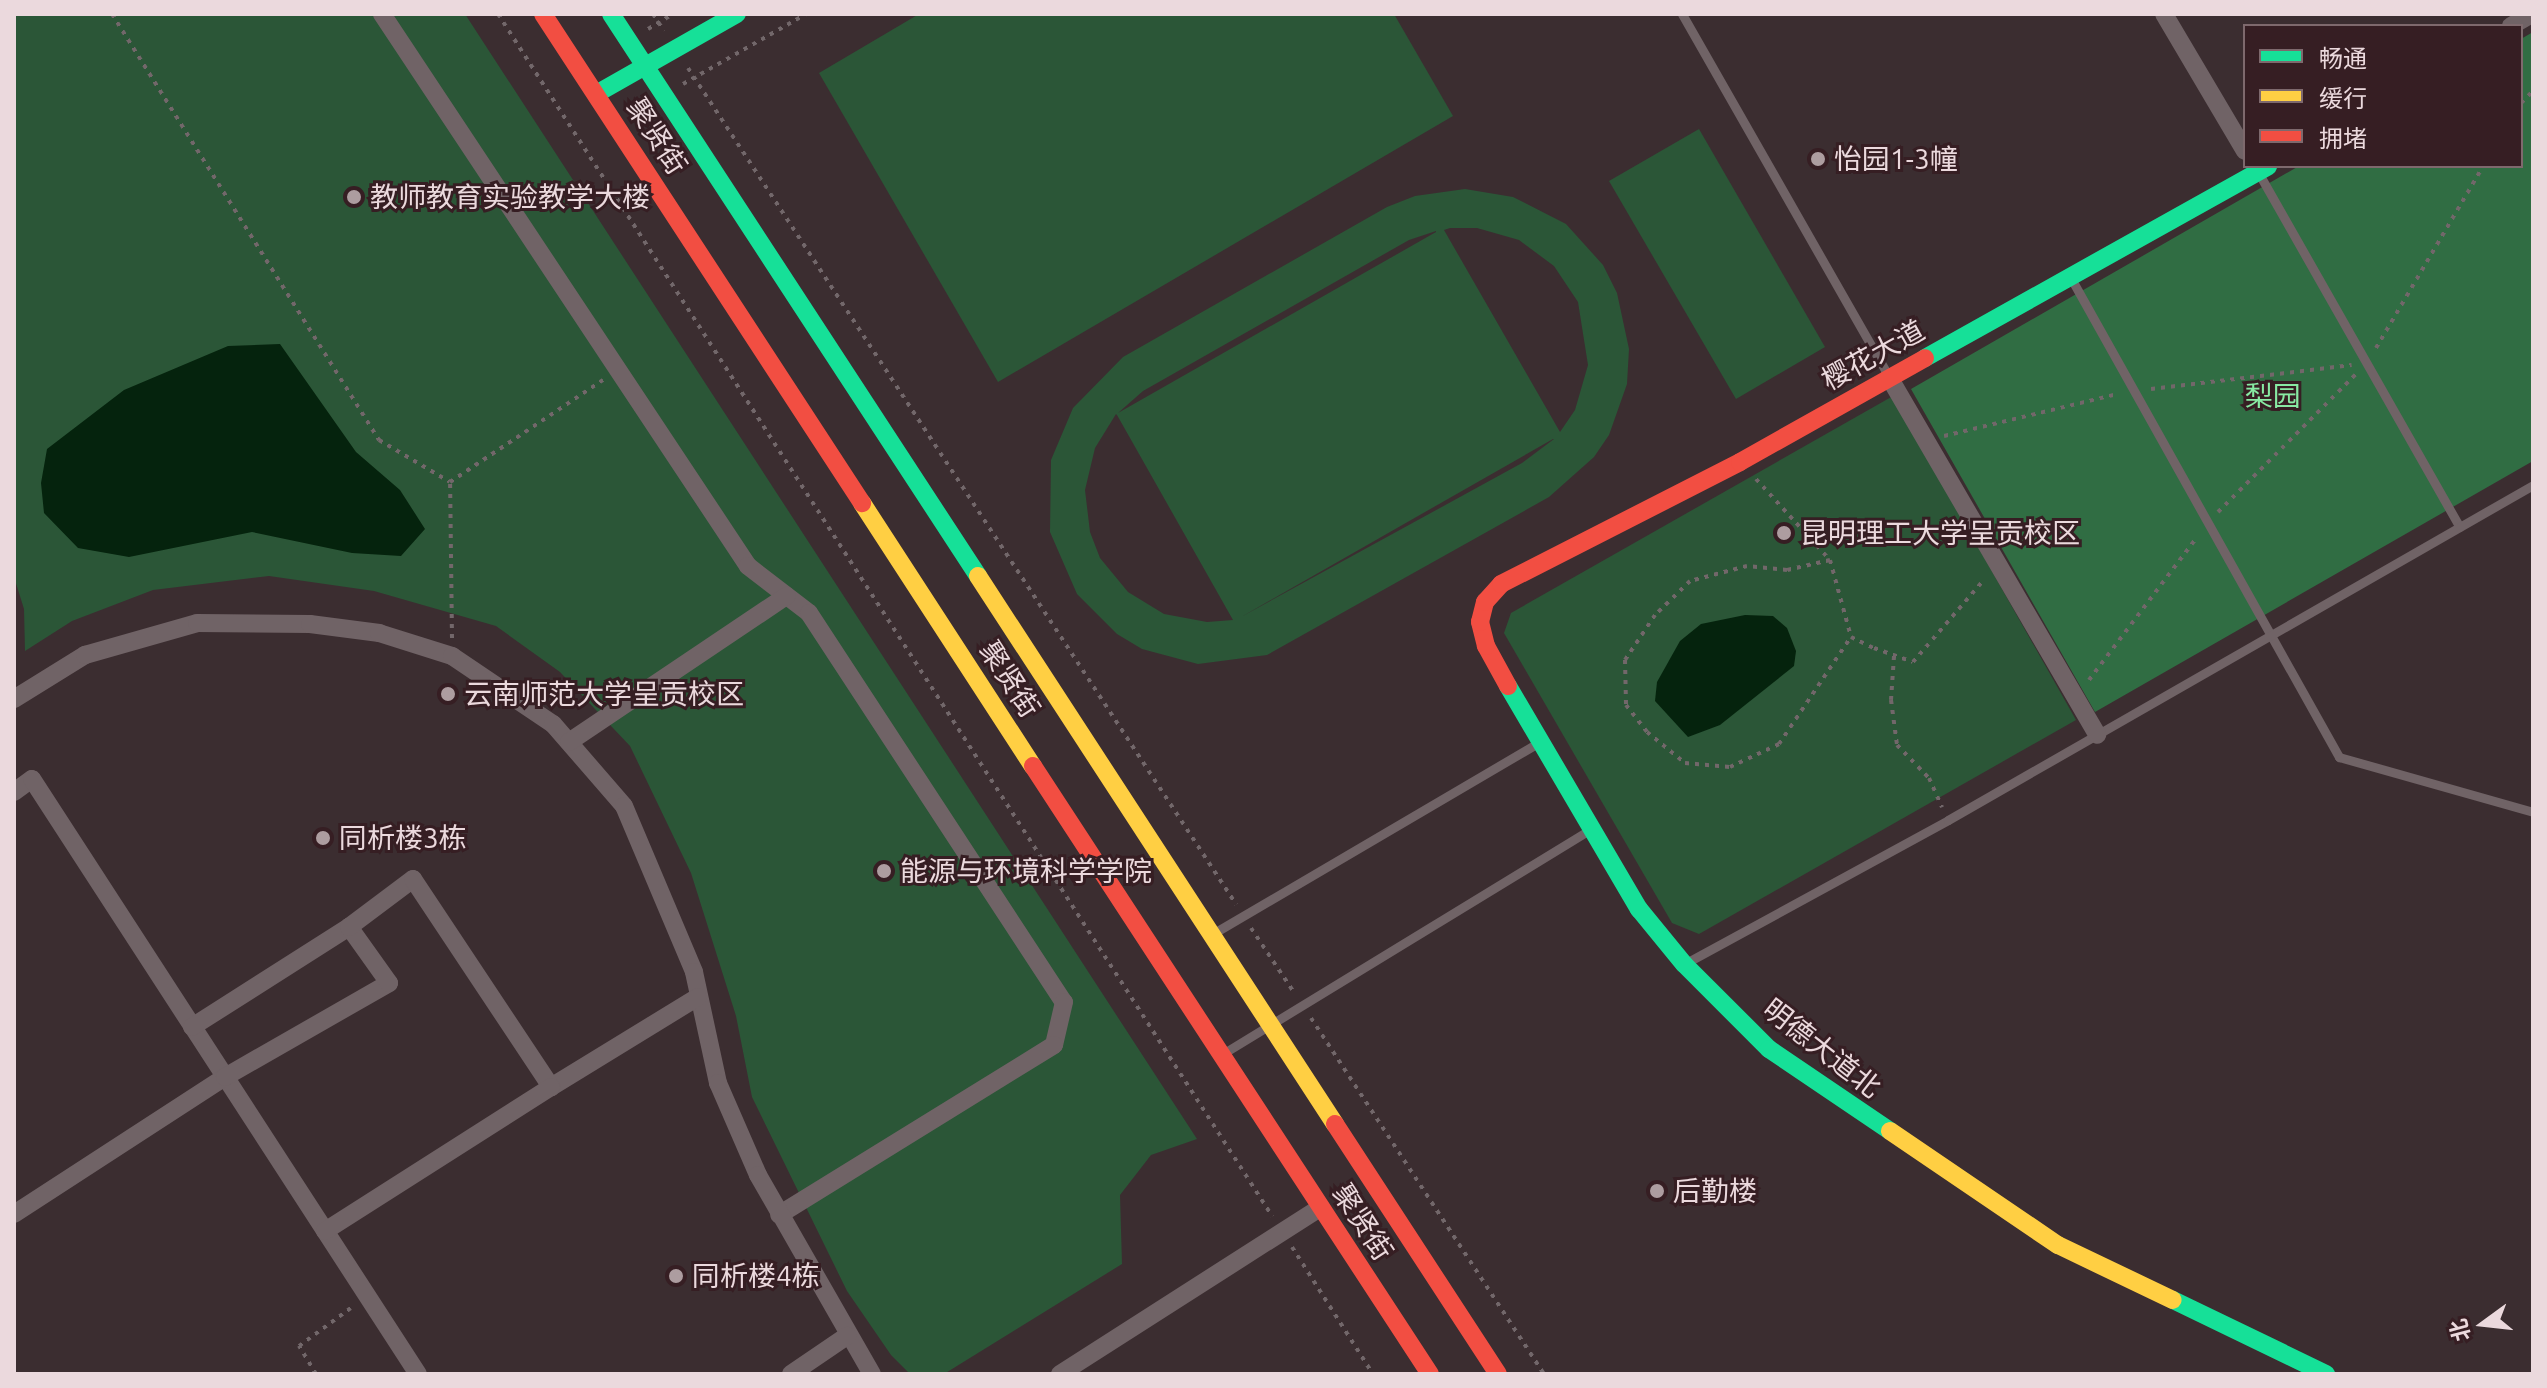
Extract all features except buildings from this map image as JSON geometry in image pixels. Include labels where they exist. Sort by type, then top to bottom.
[{"type":"main road","name":"聚贤街","points":[[543,14],[1430,1374]]},
{"type":"main road","name":"聚贤街","points":[[611,14],[1498,1374]]},
{"type":"main road","points":[[596,94],[737,14]]},
{"type":"main road","name":"樱花大道","points":[[1501,584],[1740,462],[1889,377],[2072,280],[2260,168]]},
{"type":"main road","name":"明德大道北","points":[[1501,584],[1485,602],[1480,622],[1486,646],[1539,743],[1639,909],[1684,964],[1769,1049],[2058,1245],[2326,1374]]},
{"type":"street","points":[[382,14],[748,566],[809,613],[1064,1002],[1054,1045],[779,1215]]},
{"type":"street","points":[[2164,14],[2243,148]]},
{"type":"street","points":[[2514,24],[2532,14]]},
{"type":"street","points":[[1889,377],[2097,735]]},
{"type":"street","points":[[569,742],[786,596]]},
{"type":"street","points":[[14,699],[85,655],[197,623],[310,624],[379,633],[452,656],[553,724],[624,806],[694,972],[718,1083],[779,1215],[872,1374]]},
{"type":"street","points":[[14,792],[32,779],[418,1374]]},
{"type":"street","points":[[192,1027],[349,927],[413,879],[551,1087]]},
{"type":"street","points":[[14,1214],[225,1077],[389,983],[349,927]]},
{"type":"street","points":[[325,1231],[698,997]]},
{"type":"street","points":[[1060,1374],[1320,1208]]},
{"type":"street","points":[[791,1374],[847,1336]]},
{"type":"lane","points":[[1682,14],[1889,377]]},
{"type":"lane","points":[[2260,168],[2460,527]]},
{"type":"lane","points":[[2072,280],[2268,637],[2339,757],[2533,812]]},
{"type":"lane","points":[[1684,964],[1948,820],[2533,485]]},
{"type":"lane","points":[[1210,935],[1539,743]]},
{"type":"lane","points":[[1221,1055],[1590,830]]},
{"type":"path","points":[[112,14],[379,440],[450,482]]},
{"type":"path","points":[[498,14],[583,141],[1373,1374]]},
{"type":"path","points":[[653,14],[1544,1374]]},
{"type":"path","points":[[664,95],[806,14]]},
{"type":"path","points":[[583,141],[615,123]]},
{"type":"path","points":[[2075,698],[2206,524],[2367,363],[2482,168]]},
{"type":"path","points":[[450,482],[619,369]]},
{"type":"path","points":[[1740,462],[1830,560],[1851,637],[1779,744],[1730,767],[1685,763],[1647,732],[1626,705],[1625,660],[1655,615],[1690,581],[1747,566],[1787,570],[1830,560]]},
{"type":"path","points":[[450,482],[452,656]]},
{"type":"path","points":[[1851,637],[1913,662],[1998,564]]},
{"type":"path","points":[[1894,655],[1891,700],[1897,745],[1929,778],[1948,820]]},
{"type":"path","points":[[316,1374],[299,1346],[367,1297]]},
{"type":"shaded area","points":[[14,14],[465,14],[1197,1139],[1151,1155],[1120,1195],[1122,1264],[944,1374],[910,1374],[891,1355],[847,1291],[752,1097],[736,1016],[691,873],[630,746],[560,672],[496,626],[374,591],[269,576],[153,590],[72,621],[25,651],[24,609],[14,577]]},
{"type":"shaded area","points":[[919,14],[1394,14],[1453,116],[998,382],[819,73]]},
{"type":"shaded area","points":[[1699,129],[1825,347],[1736,399],[1609,181]]},
{"type":"shaded area","points":[[1465,189],[1513,197],[1566,224],[1603,265],[1617,293],[1629,349],[1627,384],[1609,435],[1594,457],[1549,497],[1267,655],[1198,664],[1142,649],[1117,634],[1077,594],[1050,532],[1051,460],[1073,408],[1123,357],[1387,207],[1415,196]],"holes":[[[1477,228],[1519,240],[1554,266],[1578,302],[1588,365],[1575,410],[1560,432],[1444,230]],[[1436,231],[1118,413],[1143,391],[1409,240]],[[1116,414],[1233,620],[1207,622],[1164,614],[1128,592],[1100,558],[1090,532],[1085,490],[1095,448]],[[1554,439],[1522,463],[1241,617]]]},
{"type":"shaded area","points":[[280,344],[356,452],[400,490],[425,529],[401,556],[352,553],[252,532],[129,557],[78,548],[44,513],[41,483],[47,449],[124,390],[228,346]]},
{"type":"shaded area","points":[[1893,396],[2076,720],[1699,934],[1672,923],[1504,633],[1511,613]]},
{"type":"shaded area","points":[[1745,615],[1773,616],[1787,628],[1796,651],[1794,666],[1720,725],[1688,737],[1655,701],[1657,682],[1680,641],[1701,624]]},
{"type":"green space","name":"梨园","points":[[2533,32],[2533,461],[2095,712],[1911,389],[2296,168],[2523,168],[2523,38]]},
{"type":"traffic: fast","points":[[611,14],[978,576]]},
{"type":"traffic: fast","points":[[596,94],[737,14]]},
{"type":"traffic: fast","points":[[1925,358],[2264,168]]},
{"type":"traffic: fast","points":[[1508,686],[1639,909],[1684,964],[1769,1049],[1890,1131]]},
{"type":"traffic: fast","points":[[2173,1300],[2326,1374]]},
{"type":"traffic: slow","points":[[862,503],[1033,766]]},
{"type":"traffic: slow","points":[[978,576],[1335,1124]]},
{"type":"traffic: slow","points":[[1890,1131],[2058,1245],[2173,1300]]},
{"type":"traffic: jam","points":[[543,14],[862,503]]},
{"type":"traffic: jam","points":[[1508,686],[1486,646],[1480,622],[1485,602],[1501,584],[1740,462],[1925,358]]},
{"type":"traffic: jam","points":[[1033,766],[1430,1374]]},
{"type":"traffic: jam","points":[[1335,1124],[1498,1374]]},
{"type":"place","name":"怡园1-3幢","points":[[1818,159]]},
{"type":"place","name":"教师教育实验教学大楼","points":[[354,197]]},
{"type":"place","name":"昆明理工大学呈贡校区","points":[[1784,533]]},
{"type":"place","name":"云南师范大学呈贡校区","points":[[448,694]]},
{"type":"place","name":"同析楼3栋","points":[[323,838]]},
{"type":"place","name":"能源与环境科学学院","points":[[884,871]]},
{"type":"place","name":"后勤楼","points":[[1657,1191]]},
{"type":"place","name":"同析楼4栋","points":[[676,1276]]}]
